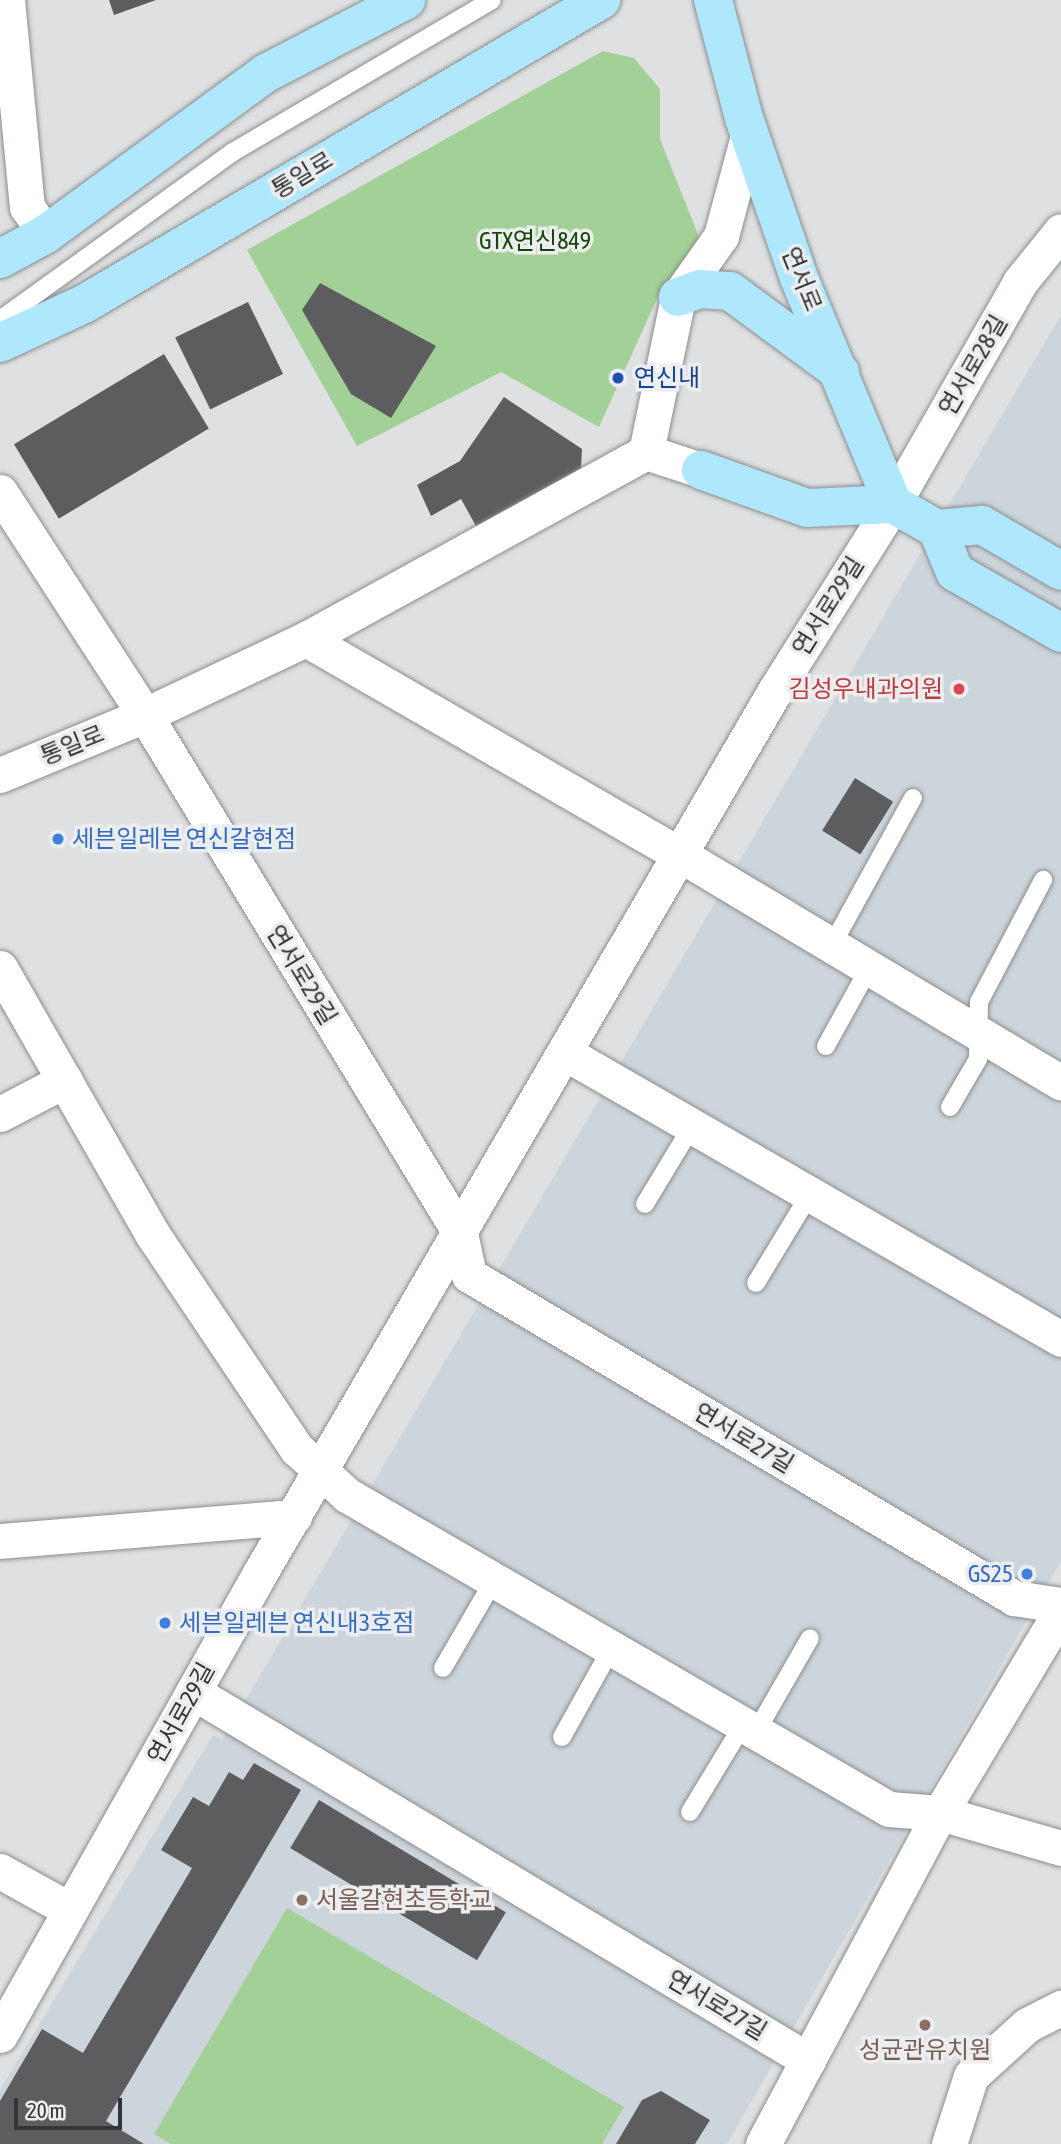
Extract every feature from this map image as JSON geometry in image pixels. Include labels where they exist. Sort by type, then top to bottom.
[{"type":"main road","points":[[0,259],[24,220],[266,73],[406,0]]},
{"type":"main road","name":"통일로","points":[[0,343],[84,304],[601,0]]},
{"type":"main road","name":"연서로","points":[[713,0],[749,132],[799,278],[842,374],[893,504]]},
{"type":"main road","points":[[678,297],[700,289],[730,291],[842,374]]},
{"type":"main road","points":[[701,471],[807,508],[893,504],[937,529],[982,525],[1061,571]]},
{"type":"main road","points":[[937,529],[955,572],[1061,633]]},
{"type":"street","points":[[7,0],[24,220]]},
{"type":"street","points":[[701,471],[646,452],[678,297],[720,236],[749,132]]},
{"type":"street","name":"연서로28길","points":[[893,504],[1020,282],[1061,231]]},
{"type":"street","name":"통일로","points":[[0,775],[145,715],[306,639],[646,452]]},
{"type":"street","points":[[0,492],[145,715]]},
{"type":"street","name":"연서로29길","points":[[0,2035],[193,1692],[567,1054],[679,855],[893,504]]},
{"type":"street","points":[[306,639],[679,855],[980,1038],[1061,1083]]},
{"type":"street","name":"연서로29길","points":[[145,715],[460,1233]]},
{"type":"street","points":[[0,968],[153,1235],[297,1449],[346,1495],[889,1809],[940,1813],[1061,1848]]},
{"type":"street","points":[[567,1054],[1061,1339]]},
{"type":"street","points":[[0,1114],[65,1080]]},
{"type":"street","name":"연서로27길","points":[[460,1233],[469,1275],[1014,1598],[1061,1605]]},
{"type":"street","points":[[0,1541],[294,1517]]},
{"type":"street","points":[[763,2144],[940,1813],[1061,1611]]},
{"type":"street","name":"연서로27길","points":[[193,1692],[808,2060]]},
{"type":"street","points":[[0,1871],[70,1910]]},
{"type":"street","points":[[949,2144],[971,2076],[1027,2025],[1061,2008]]},
{"type":"lane","points":[[0,320],[233,152],[492,0]]},
{"type":"lane","points":[[831,947],[913,798]]},
{"type":"lane","points":[[950,1107],[978,1059],[979,1002],[1043,880]]},
{"type":"lane","points":[[826,1046],[868,970]]},
{"type":"lane","points":[[645,1204],[692,1126]]},
{"type":"lane","points":[[756,1283],[810,1194]]},
{"type":"lane","points":[[443,1668],[494,1580]]},
{"type":"lane","points":[[690,1812],[810,1638]]},
{"type":"lane","points":[[562,1737],[611,1649]]},
{"type":"shaded area","points":[[1061,315],[1061,1561],[727,2144],[0,2144],[0,2090],[213,1735],[222,1740]]},
{"type":"green space","name":"GTX연신849","points":[[603,51],[634,58],[660,89],[660,139],[701,242],[684,269],[664,283],[599,427],[501,372],[357,446],[247,250]]},
{"type":"green space","points":[[287,1908],[624,2107],[602,2144],[171,2144],[154,2134]]},
{"type":"building","points":[[109,0],[156,0],[114,15]]},
{"type":"building","points":[[320,283],[436,346],[391,418],[351,394],[302,310]]},
{"type":"building","points":[[248,302],[283,374],[210,409],[175,338]]},
{"type":"building","points":[[164,354],[209,429],[59,519],[14,444]]},
{"type":"building","points":[[504,397],[582,449],[581,468],[476,526],[461,499],[431,516],[417,485],[460,461]]},
{"type":"building","points":[[855,778],[893,802],[860,854],[822,831]]},
{"type":"building","points":[[254,1763],[301,1790],[106,2121],[144,2144],[0,2144],[0,2101],[42,2029],[83,2053],[192,1868],[161,1850],[193,1797],[209,1806],[229,1772],[243,1780]]},
{"type":"building","points":[[319,1800],[506,1912],[477,1960],[290,1848]]},
{"type":"building","points":[[661,2091],[710,2120],[695,2144],[616,2144],[642,2100]]},
{"type":"place","name":"연신내","points":[[618,378]]},
{"type":"place","name":"김성우내과의원","points":[[959,689]]},
{"type":"place","name":"세븐일레븐 연신갈현점","points":[[58,839]]},
{"type":"place","name":"GS25","points":[[1027,1574]]},
{"type":"place","name":"세븐일레븐 연신내3호점","points":[[165,1623]]},
{"type":"place","name":"서울갈현초등학교","points":[[302,1900]]},
{"type":"place","name":"성균관유치원","points":[[925,2025]]}]
